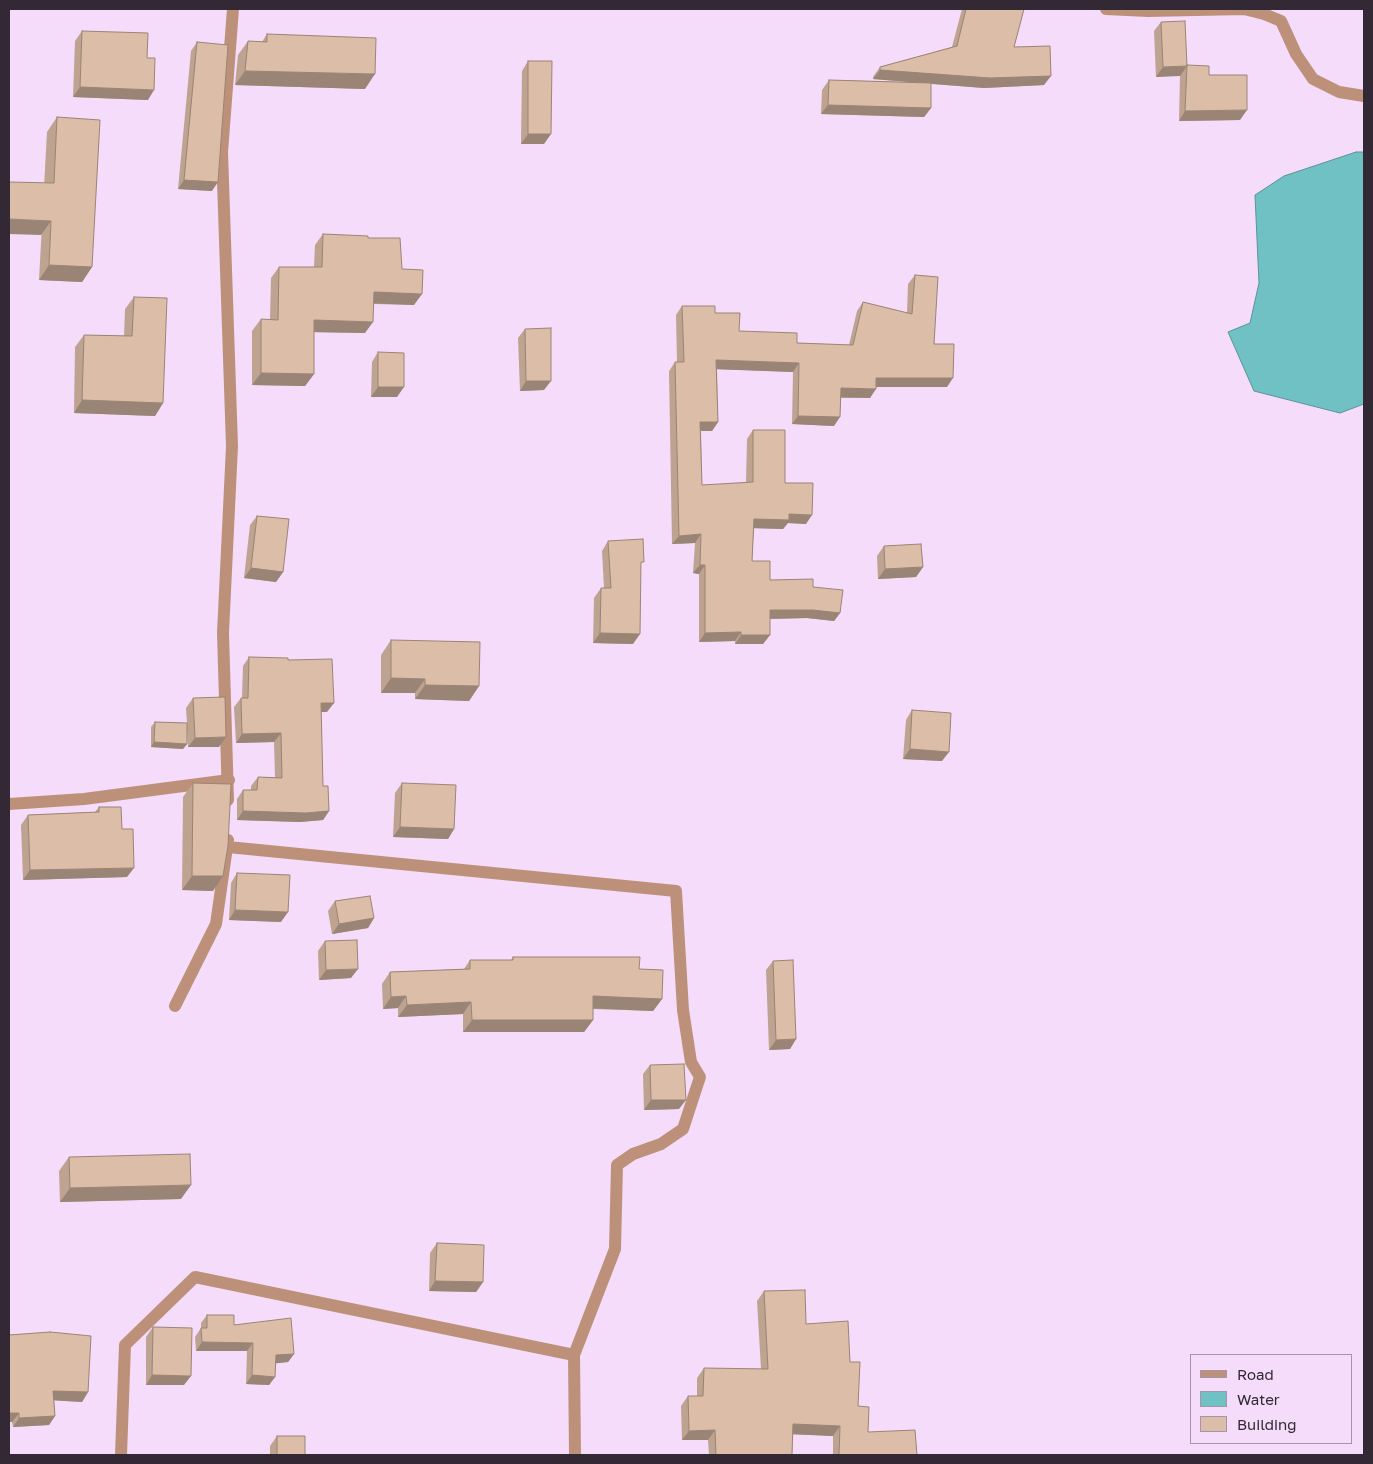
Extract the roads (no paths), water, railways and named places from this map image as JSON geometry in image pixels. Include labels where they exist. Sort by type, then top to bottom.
[{"type":"street","points":[[228,809],[223,633],[232,446],[222,152],[233,9]]},
{"type":"street","points":[[1106,9],[1148,11],[1244,9],[1264,14],[1282,15],[1296,54],[1313,79],[1339,92],[1364,96]]},
{"type":"street","points":[[9,804],[84,799],[228,780]]},
{"type":"street","points":[[175,1006],[216,924],[228,847],[228,828]]},
{"type":"street","points":[[228,847],[676,891],[682,1010],[691,1062],[700,1077],[682,1128],[661,1144],[633,1154],[617,1165],[615,1249],[574,1355],[575,1455]]},
{"type":"street","points":[[121,1455],[125,1345],[195,1278],[574,1355]]},
{"type":"water","points":[[1356,152],[1364,152],[1364,404],[1340,413],[1254,391],[1228,332],[1250,323],[1259,283],[1255,195],[1284,176]]}]
